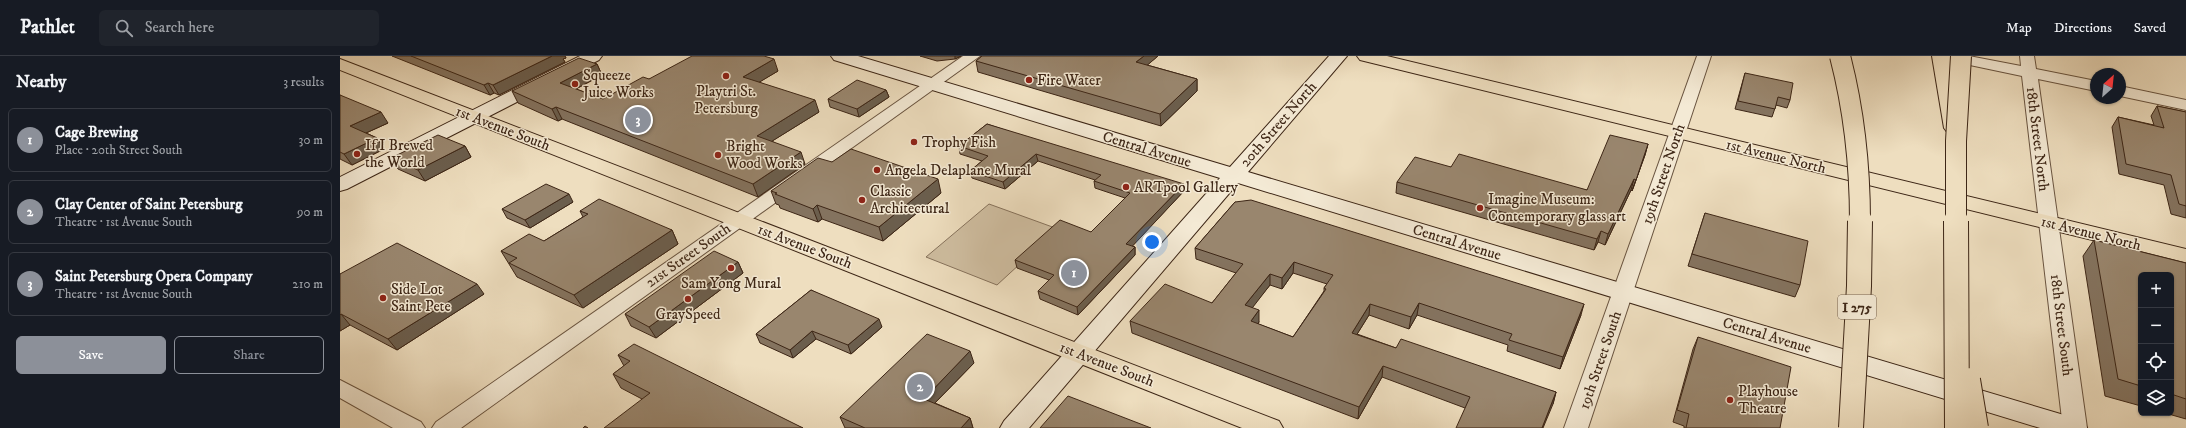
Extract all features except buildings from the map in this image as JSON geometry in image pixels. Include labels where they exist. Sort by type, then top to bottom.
[{"type":"main road","name":"1st Avenue North","points":[[1366,56],[2186,256]]},
{"type":"main road","name":"I 275","points":[[1840,56],[1850,94],[1860,186],[1859,286],[1851,428]]},
{"type":"main road","points":[[1941,56],[1956,141]]},
{"type":"main road","points":[[1957,428],[1958,318],[1956,141],[1960,56]]},
{"type":"main road","name":"1st Avenue South","points":[[340,64],[1270,428]]},
{"type":"main road","points":[[1958,318],[1976,428]]},
{"type":"street","points":[[340,185],[593,56]]},
{"type":"street","name":"Central Avenue","points":[[840,56],[2075,428]]},
{"type":"street","name":"21st Street South","points":[[444,428],[973,56]]},
{"type":"street","name":"20th Street North","points":[[1013,428],[1338,56]]},
{"type":"street","name":"19th Street North","points":[[1624,292],[1704,56]]},
{"type":"street","points":[[1946,56],[2090,85]]},
{"type":"street","name":"18th Street North","points":[[2027,56],[2049,223]]},
{"type":"street","points":[[2126,92],[2186,105]]},
{"type":"street","name":"18th Street South","points":[[2049,223],[2075,428]]},
{"type":"street","name":"19th Street South","points":[[1576,428],[1624,292]]},
{"type":"street","points":[[340,388],[412,428]]},
{"type":"shaded area","points":[[989,204],[1058,229],[997,285],[926,257]]},
{"type":"place","name":"Playtri St. Petersburg","points":[[726,76]]},
{"type":"place","name":"Fire Water","points":[[1029,80]]},
{"type":"place","name":"Squeeze Juice Works","points":[[575,84]]},
{"type":"place","name":"Saint Petersburg Opera Company","points":[[638,120]]},
{"type":"place","name":"Trophy Fish","points":[[914,142]]},
{"type":"place","name":"If I Brewed the World","points":[[357,154]]},
{"type":"place","name":"Bright Wood Works","points":[[718,155]]},
{"type":"place","name":"Angela Delaplane Mural","points":[[877,170]]},
{"type":"place","name":"ARTpool Gallery","points":[[1126,187]]},
{"type":"place","name":"Classic Architectural","points":[[862,200]]},
{"type":"place","name":"Imagine Museum: Contemporary glass art","points":[[1480,208]]},
{"type":"place","name":"Sam Yong Mural","points":[[731,268]]},
{"type":"place","name":"Cage Brewing","points":[[1074,273]]},
{"type":"place","name":"Side Lot Saint Pete","points":[[383,298]]},
{"type":"place","name":"GraySpeed","points":[[688,299]]},
{"type":"place","name":"Clay Center of Saint Petersburg","points":[[920,387]]},
{"type":"place","name":"Playhouse Theatre","points":[[1730,400]]}]
